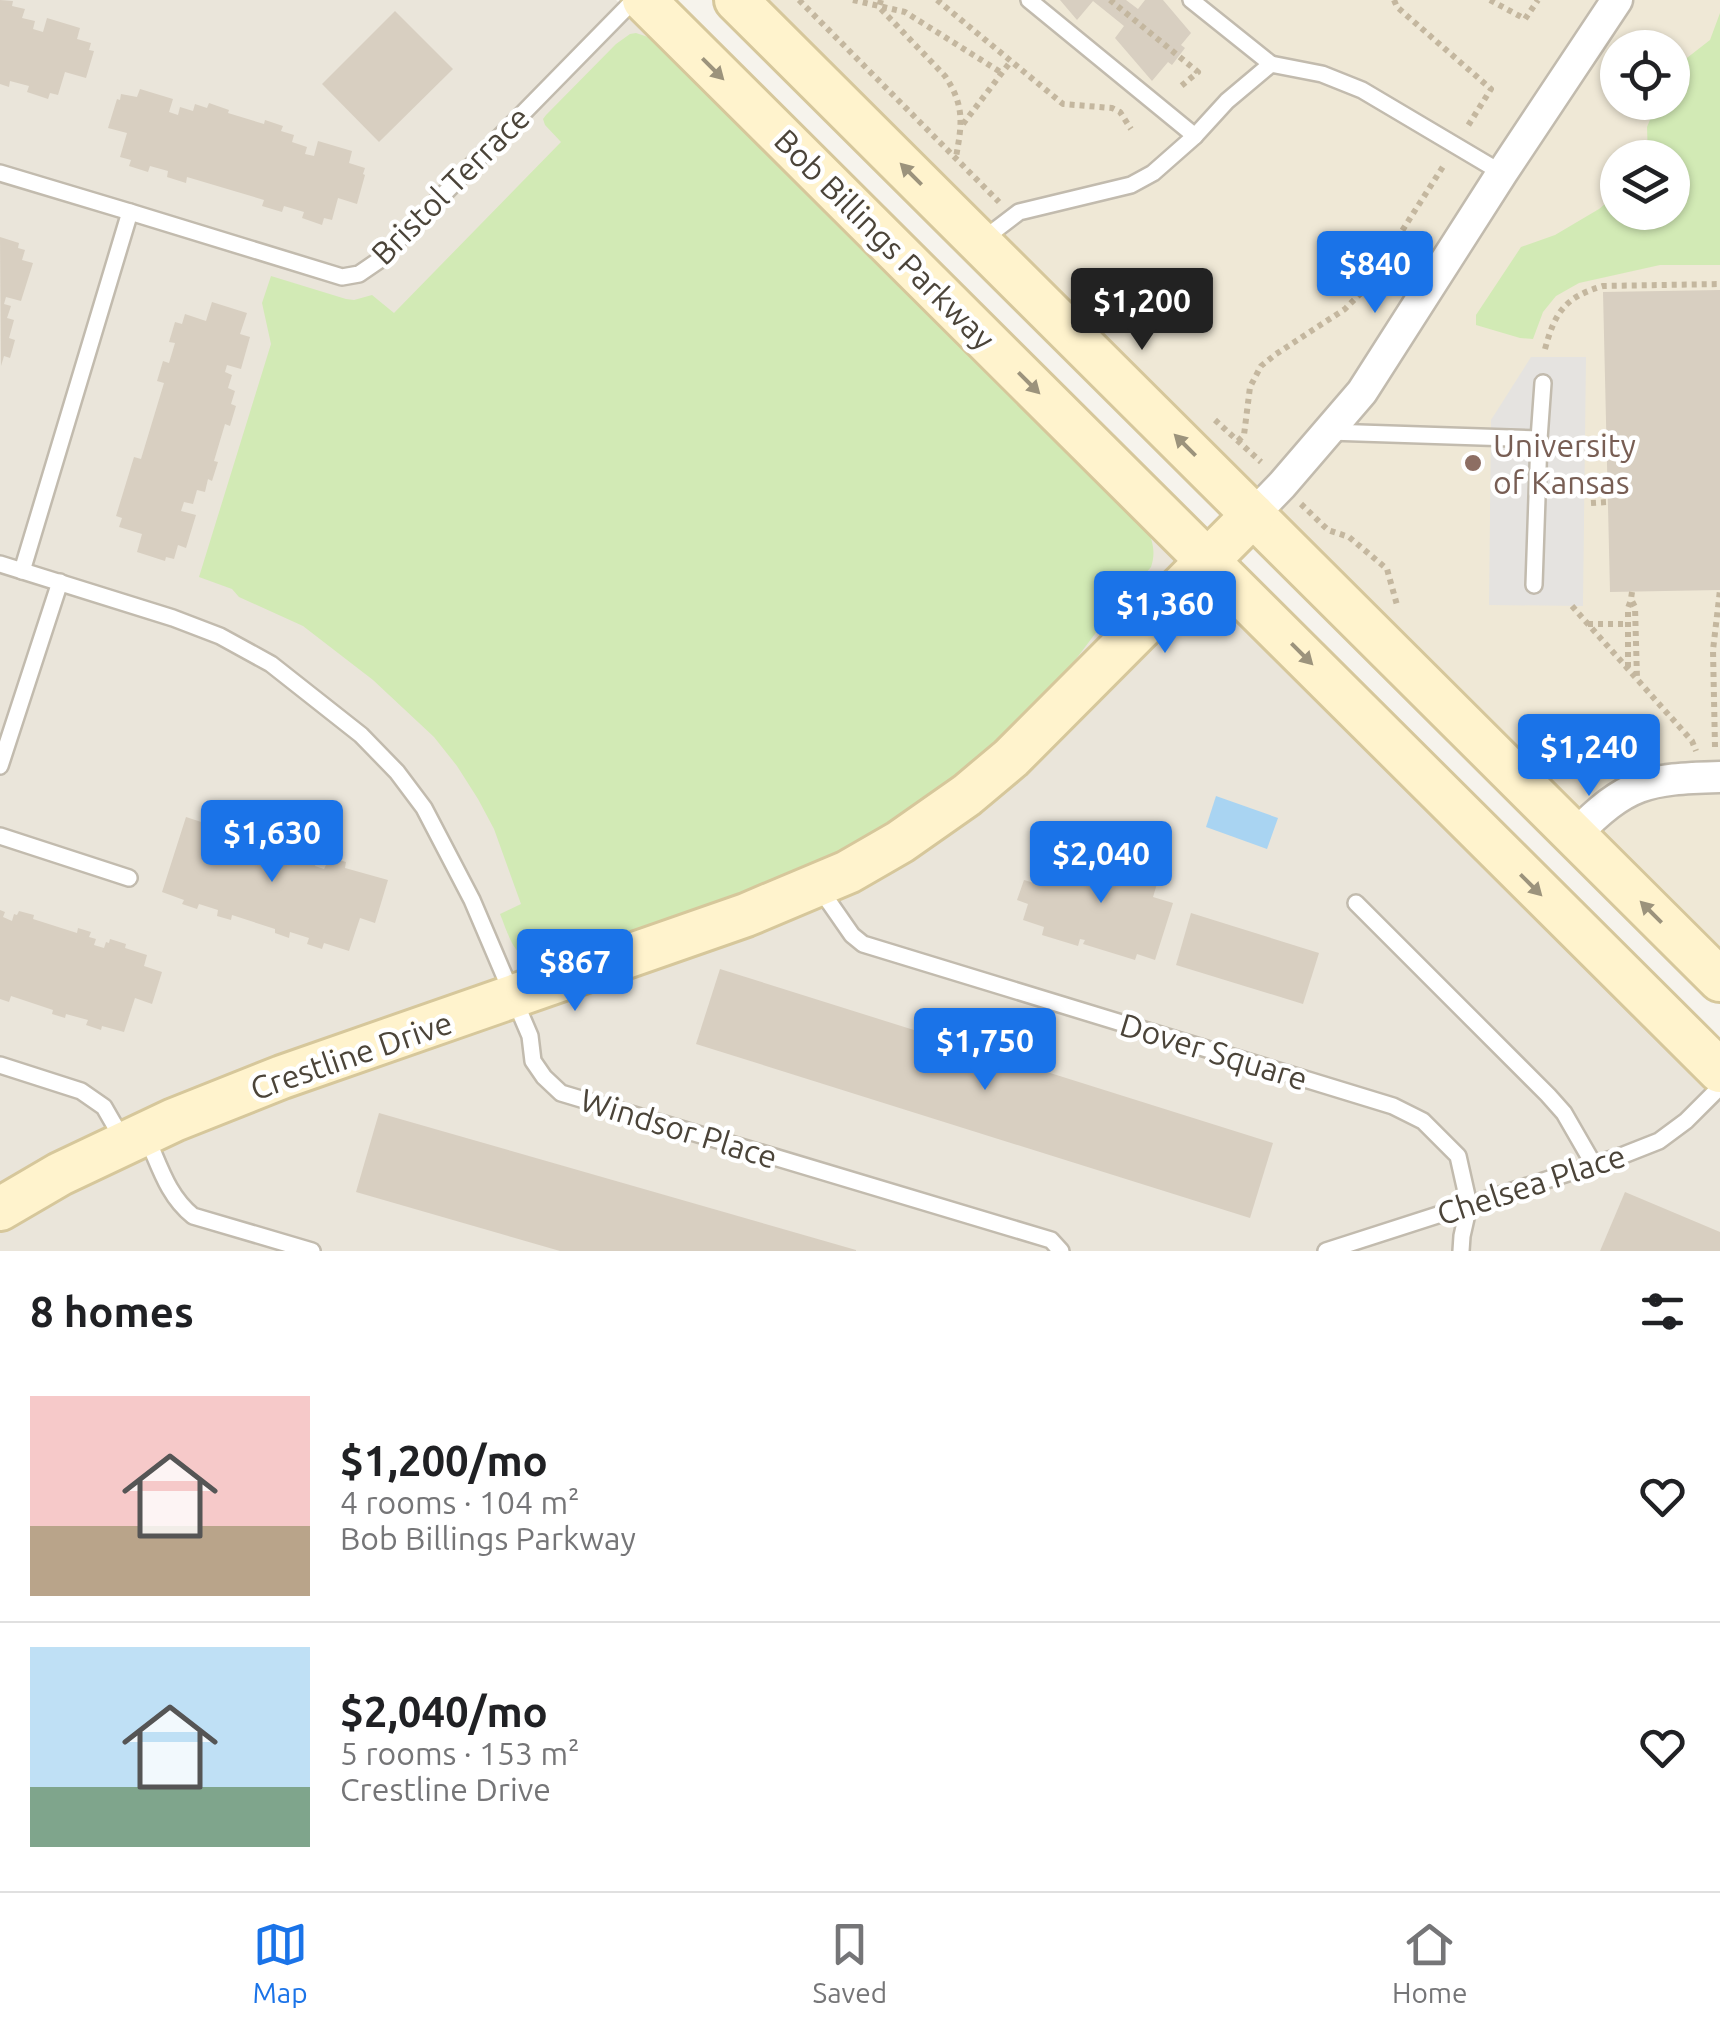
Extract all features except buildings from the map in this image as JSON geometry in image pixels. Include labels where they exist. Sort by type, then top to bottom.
[{"type":"main road","name":"Bob Billings Parkway","points":[[644,0],[1720,1071]]},
{"type":"main road","name":"Bob Billings Parkway","points":[[736,0],[1720,980]]},
{"type":"main road","name":"Crestline Drive","points":[[0,1209],[134,1137],[282,1077],[746,915],[848,872],[967,796],[1046,724],[1253,514]]},
{"type":"street","name":"Crestline Drive","points":[[1253,514],[1362,392],[1617,0]]},
{"type":"street","points":[[1574,836],[1622,794],[1652,781],[1705,767]]},
{"type":"lane","name":"Bristol Terrace","points":[[130,212],[342,277],[359,274],[378,261],[634,0]]},
{"type":"lane","points":[[1029,0],[1195,136]]},
{"type":"lane","points":[[1191,0],[1271,64],[1322,74],[1362,90],[1502,173]]},
{"type":"lane","points":[[980,243],[1019,212],[1131,185],[1153,173],[1271,64]]},
{"type":"lane","points":[[0,172],[130,212],[22,570]]},
{"type":"lane","points":[[1534,584],[1543,383]]},
{"type":"lane","points":[[1330,432],[1538,439]]},
{"type":"lane","name":"Windsor Place","points":[[0,564],[220,636],[271,664],[360,735],[397,772],[424,808],[472,900],[530,1036],[533,1060],[562,1093],[1051,1240],[1060,1251]]},
{"type":"lane","points":[[0,766],[60,582]]},
{"type":"lane","points":[[0,836],[129,878]]},
{"type":"lane","name":"Dover Square","points":[[818,886],[852,935],[864,944],[1407,1112],[1423,1121],[1458,1156],[1469,1205]]},
{"type":"lane","points":[[1356,903],[1548,1095],[1594,1165]]},
{"type":"lane","points":[[0,1065],[81,1091],[104,1107],[134,1137],[179,1204],[194,1216],[285,1247],[312,1251]]},
{"type":"lane","name":"Chelsea Place","points":[[1326,1251],[1370,1244],[1469,1205],[1659,1140],[1686,1121],[1720,1088]]},
{"type":"lane","points":[[1462,1251],[1469,1205]]},
{"type":"path","points":[[798,0],[993,195]]},
{"type":"path","points":[[854,0],[905,12],[1002,72]]},
{"type":"path","points":[[937,0],[1063,104],[1112,108],[1120,112],[1130,129]]},
{"type":"path","points":[[1110,0],[1198,72],[1180,87]]},
{"type":"path","points":[[1238,441],[1244,435],[1250,387],[1261,366],[1345,309],[1365,289],[1491,89],[1397,7],[1394,0]]},
{"type":"path","points":[[1490,0],[1526,19],[1538,0]]},
{"type":"path","points":[[880,4],[953,88],[962,125],[956,157]]},
{"type":"path","points":[[962,125],[1011,61]]},
{"type":"path","points":[[1545,348],[1560,310],[1586,291],[1603,286],[1720,284]]},
{"type":"path","points":[[1591,503],[1608,502]]},
{"type":"path","points":[[1705,767],[1715,748],[1713,650],[1720,590]]},
{"type":"path","points":[[1628,669],[1631,596],[1635,607],[1637,680]]},
{"type":"path","points":[[1572,606],[1692,740],[1705,767]]},
{"type":"path","points":[[1588,624],[1627,624]]},
{"type":"shaded area","points":[[0,0],[616,0],[1720,1098],[1720,1251],[0,1251]]},
{"type":"shaded area","name":"University of Kansas","points":[[764,0],[1720,0],[1720,954]]},
{"type":"shaded area","points":[[1531,357],[1586,357],[1583,606],[1489,605],[1491,420]]},
{"type":"green space","points":[[1720,13],[1720,265],[1660,265],[1579,283],[1556,296],[1543,312],[1533,339],[1476,325],[1476,315],[1521,247],[1555,235],[1600,208],[1600,230],[1690,230],[1690,140],[1647,140],[1647,127],[1650,120],[1690,120],[1690,56],[1710,40]]},
{"type":"green space","points":[[636,33],[659,43],[1146,527],[1153,556],[1151,567],[1060,680],[995,747],[923,803],[856,845],[791,877],[541,964],[524,958],[510,938],[500,914],[521,904],[494,829],[457,766],[434,737],[373,680],[303,626],[239,597],[232,589],[199,577],[271,344],[262,303],[271,276],[346,299],[372,295],[394,313],[561,142],[543,119],[616,44]]},
{"type":"water","points":[[1216,796],[1278,818],[1267,849],[1206,827]]},
{"type":"place","name":"University of Kansas","points":[[1473,463]]}]
